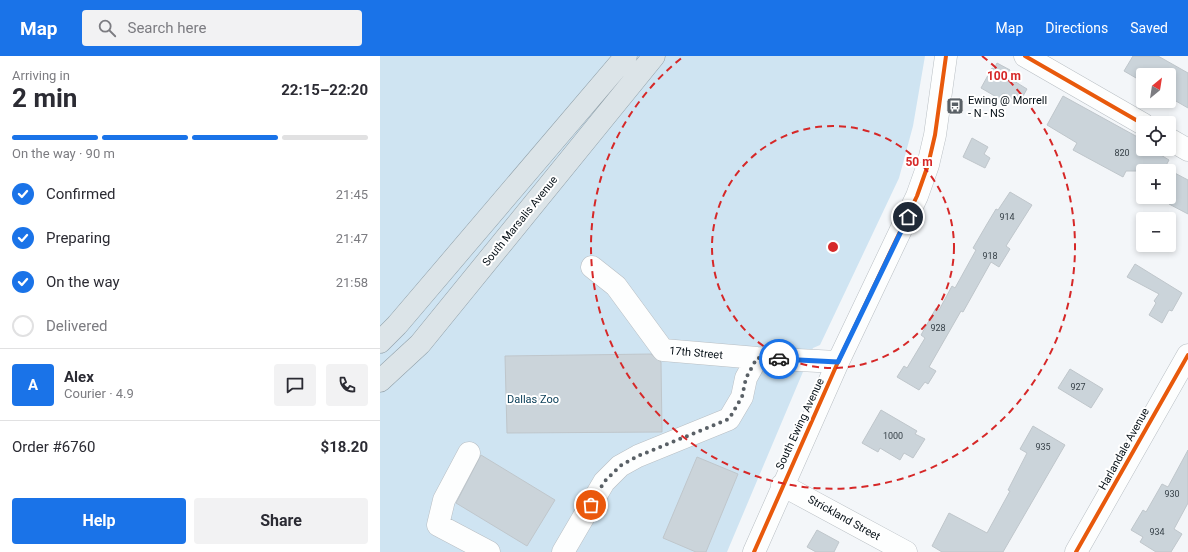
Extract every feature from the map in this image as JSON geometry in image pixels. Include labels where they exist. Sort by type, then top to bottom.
[{"type":"main road","points":[[380,342],[397,325],[626,56]]},
{"type":"main road","name":"South Marsalis Avenue","points":[[380,381],[420,344],[654,56]]},
{"type":"street","name":"South Ewing Avenue","points":[[754,552],[782,484],[917,196],[928,165],[935,135],[946,56]]},
{"type":"street","points":[[1025,56],[1136,120]]},
{"type":"street","points":[[1176,143],[1188,150]]},
{"type":"street","name":"17th Street","points":[[592,267],[616,286],[663,350],[757,358],[838,362]]},
{"type":"street","name":"Harlandale Avenue","points":[[1076,552],[1188,355]]},
{"type":"street","points":[[563,552],[604,482],[620,466],[638,456],[729,419],[742,397],[746,378],[757,358]]},
{"type":"street","points":[[469,453],[444,500],[438,525],[489,552]]},
{"type":"street","name":"Strickland Street","points":[[782,484],[906,552]]},
{"type":"green space","name":"Dallas Zoo","points":[[380,56],[925,56],[913,126],[899,178],[820,345],[813,348],[727,552],[380,552]]},
{"type":"building","points":[[1133,56],[1158,56],[1188,73],[1188,108],[1176,101],[1176,68],[1136,68],[1136,78],[1124,71]]},
{"type":"building","points":[[997,63],[1010,70],[1006,76],[1027,89],[1019,103],[1003,93],[1000,99],[981,88],[992,68],[994,69]]},
{"type":"building","points":[[1063,96],[1136,136],[1136,156],[1162,156],[1169,160],[1167,164],[1136,164],[1136,171],[1126,171],[1123,177],[1073,150],[1077,143],[1047,125]]},
{"type":"building","points":[[972,138],[988,147],[984,154],[990,158],[985,168],[963,157]]},
{"type":"building","points":[[1176,174],[1188,180],[1188,214],[1169,204],[1176,204]]},
{"type":"building","points":[[1010,192],[1032,205],[1006,246],[1010,249],[999,267],[991,262],[963,312],[961,311],[929,367],[936,371],[928,384],[925,382],[919,390],[897,377],[904,366],[907,368],[925,338],[921,335],[936,308],[939,310],[952,286],[955,288],[976,250],[973,248],[996,209],[998,210]]},
{"type":"building","points":[[1135,264],[1182,293],[1172,311],[1169,310],[1162,323],[1149,315],[1156,303],[1154,301],[1159,294],[1127,277]]},
{"type":"building","points":[[651,354],[661,362],[662,432],[507,433],[505,356]]},
{"type":"building","points":[[1070,369],[1103,389],[1091,408],[1058,388]]},
{"type":"building","points":[[881,410],[917,431],[915,434],[925,439],[913,458],[904,453],[900,460],[880,448],[878,452],[862,443]]},
{"type":"building","points":[[1033,426],[1065,445],[1003,552],[942,552],[932,546],[949,513],[987,533],[1010,491],[1008,490],[1027,453],[1020,449]]},
{"type":"building","points":[[1188,450],[1188,503],[1174,529],[1182,534],[1171,552],[1156,552],[1140,542],[1143,537],[1131,530],[1143,510],[1146,512],[1162,484],[1168,487]]},
{"type":"building","points":[[481,455],[555,500],[527,546],[456,503]]},
{"type":"building","points":[[697,457],[738,474],[706,552],[696,552],[663,538]]},
{"type":"building","points":[[817,530],[839,542],[834,552],[816,552],[807,547]]},
{"type":"cycle path","points":[[754,552],[838,362],[917,196],[928,165],[935,135],[946,56]]},
{"type":"cycle path","points":[[1025,56],[1136,120]]},
{"type":"cycle path","points":[[1076,552],[1188,355]]},
{"type":"way so far","points":[[591,505],[604,482],[620,466],[638,456],[729,419],[742,397],[746,378],[757,358],[779,359]]},
{"type":"place","name":"Ewing @ Morrell - N - NS","points":[[955,106]]},
{"type":"route","points":[[779,359],[838,362],[908,217]]}]
